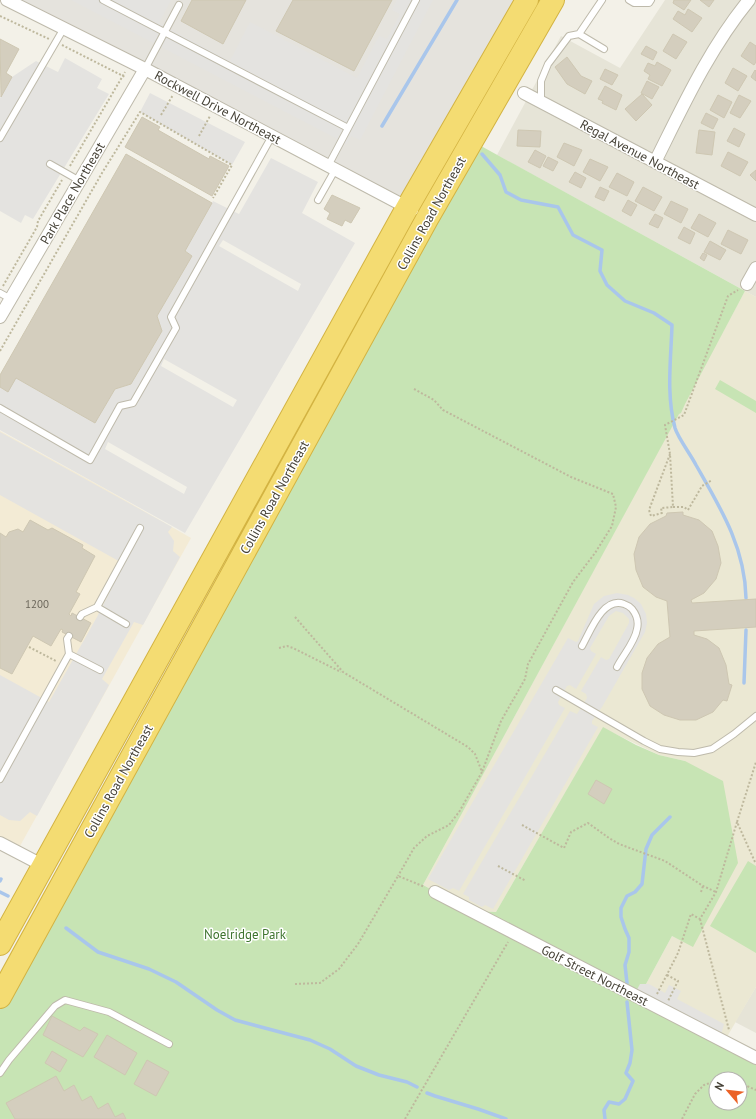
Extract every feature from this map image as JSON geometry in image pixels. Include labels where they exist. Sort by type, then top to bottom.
[{"type":"highway","name":"Collins Road Northeast","points":[[0,944],[407,208],[527,0]]},
{"type":"highway","name":"Collins Road Northeast","points":[[0,996],[427,218],[553,0]]},
{"type":"highway","points":[[0,976],[50,882],[44,866]]},
{"type":"street","points":[[656,162],[692,87],[714,49],[749,0]]},
{"type":"street","name":"Rockwell Drive Northeast","points":[[11,1],[178,86],[427,218]]},
{"type":"street","name":"Park Place Northeast","points":[[0,317],[5,296],[80,181],[145,69]]},
{"type":"street","name":"Regal Avenue Northeast","points":[[524,93],[756,215]]},
{"type":"street","points":[[747,284],[756,268]]},
{"type":"street","points":[[0,843],[44,866]]},
{"type":"street","name":"Golf Street Northeast","points":[[435,892],[756,1058]]},
{"type":"lane","points":[[103,0],[348,128]]},
{"type":"lane","points":[[318,200],[348,128],[416,0]]},
{"type":"lane","points":[[579,34],[602,0]]},
{"type":"lane","points":[[632,2],[649,3],[651,0]]},
{"type":"lane","points":[[145,69],[179,5]]},
{"type":"lane","points":[[0,138],[64,28]]},
{"type":"lane","points":[[541,103],[541,81],[548,64],[569,36],[579,34],[604,49]]},
{"type":"lane","points":[[0,408],[90,460],[120,406],[133,403],[176,328],[171,317],[272,136]]},
{"type":"lane","points":[[50,164],[80,181]]},
{"type":"lane","points":[[80,618],[82,614],[97,607],[140,528]]},
{"type":"lane","points":[[582,646],[604,609],[612,604],[621,603],[630,606],[638,621],[637,629],[617,666]]},
{"type":"lane","points":[[97,607],[126,624]]},
{"type":"lane","points":[[0,779],[70,654],[67,639],[70,636]]},
{"type":"lane","points":[[70,654],[100,670]]},
{"type":"lane","points":[[556,690],[644,741],[660,749],[678,752],[694,753],[712,749],[734,734],[756,716]]},
{"type":"lane","points":[[0,1074],[51,1010],[65,1000],[110,1012],[169,1044]]},
{"type":"path","points":[[161,115],[178,86]]},
{"type":"path","points":[[199,136],[216,106]]},
{"type":"path","name":"Park Place Northeast","points":[[0,351],[102,173],[140,112],[232,165],[213,198]]},
{"type":"path","points":[[673,507],[670,454],[666,425],[684,415],[728,296],[747,284]]},
{"type":"path","points":[[295,984],[320,983],[339,969],[358,944],[414,848],[427,836],[449,825],[459,812],[482,772],[500,721],[525,679],[528,664],[573,582],[595,553],[612,526],[616,507],[613,494],[571,477],[443,410],[434,400],[414,389]]},
{"type":"path","points":[[670,454],[649,510],[651,516],[662,513],[661,508],[684,506],[688,510],[702,486],[712,480]]},
{"type":"path","points":[[296,617],[342,672]]},
{"type":"path","points":[[29,646],[64,665]]},
{"type":"path","points":[[279,648],[287,646],[294,648],[342,672],[468,746],[475,754],[482,772]]},
{"type":"path","points":[[729,1030],[700,919],[716,892],[756,762]]},
{"type":"path","points":[[737,822],[755,862]]},
{"type":"path","points":[[522,825],[564,848],[571,832],[588,823],[619,844],[665,861],[703,886],[716,892]]},
{"type":"path","points":[[498,866],[526,881]]},
{"type":"path","points":[[398,876],[435,892]]},
{"type":"path","points":[[701,892],[703,886]]},
{"type":"path","points":[[651,1004],[681,948],[685,930],[691,914],[700,919]]},
{"type":"path","points":[[405,1119],[513,933]]},
{"type":"path","points":[[664,1010],[678,981],[667,975]]},
{"type":"path","points":[[682,1119],[695,1094],[704,1085],[708,1084]]},
{"type":"shaded area","points":[[7,0],[527,0],[407,208]]},
{"type":"shaded area","points":[[71,0],[171,0],[159,23],[230,61],[250,22],[357,78],[379,36],[387,39],[400,14],[392,10],[397,0],[433,0],[360,140],[351,136],[347,144]]},
{"type":"shaded area","points":[[665,0],[756,0],[756,297],[497,155],[561,36],[620,68]]},
{"type":"shaded area","points":[[65,58],[102,79],[97,88],[109,94],[33,219],[25,215],[21,223],[0,211],[0,98],[12,77],[36,61],[58,72]]},
{"type":"shaded area","points":[[150,93],[245,142],[232,165],[140,112]]},
{"type":"shaded area","points":[[271,158],[318,182],[302,213],[355,243],[185,533],[0,430],[0,387],[16,378],[95,423],[115,389],[131,384],[162,331],[157,316],[192,256],[185,251],[213,201],[239,214]],"holes":[[[223,240],[301,284],[298,291],[219,246]],[[164,359],[237,400],[233,407],[161,366]],[[108,442],[187,487],[184,494],[105,449]]]},
{"type":"shaded area","points":[[745,291],[756,297],[756,987],[724,1042],[639,997],[672,936],[693,946],[685,761],[659,755],[603,728],[496,912],[471,911],[423,885]]},
{"type":"shaded area","points":[[0,431],[191,538],[20,846],[0,836]]},
{"type":"shaded area","points":[[0,432],[172,527],[168,532],[174,541],[173,551],[180,557],[143,625],[134,622],[102,679],[109,685],[37,816],[30,812],[20,821],[9,820],[0,815],[0,675],[49,702],[97,617],[124,564],[0,495]]},
{"type":"shaded area","points":[[617,593],[628,595],[641,604],[646,614],[647,623],[645,632],[602,707],[592,721],[592,724],[598,727],[493,909],[485,905],[482,907],[469,900],[469,897],[463,894],[570,711],[577,714],[587,698],[586,694],[581,691],[601,657],[606,660],[609,659],[629,623],[629,619],[623,613],[616,611],[609,616],[590,648],[591,651],[596,654],[576,689],[570,685],[567,686],[558,702],[559,705],[565,708],[459,891],[453,888],[449,890],[428,879],[568,638],[576,642],[578,641],[594,604],[604,596]]},
{"type":"shaded area","points":[[640,984],[649,984],[665,993],[669,985],[681,991],[677,999],[724,1024],[720,1039],[634,995]]},
{"type":"shaded area","points":[[756,987],[756,1033],[735,1022]]},
{"type":"green space","name":"Noelridge Park","points":[[472,141],[745,291],[681,413],[679,414],[423,885],[471,911],[496,912],[603,727],[636,745],[659,755],[685,761],[723,781],[738,863],[693,947],[672,936],[639,997],[756,1058],[756,1119],[0,1119],[0,997]]},
{"type":"green space","points":[[720,380],[756,401],[756,413],[715,389]]},
{"type":"green space","points":[[748,861],[756,866],[756,953],[710,926]]},
{"type":"building","points":[[192,0],[246,0],[223,44],[181,21]]},
{"type":"building","points":[[293,0],[392,0],[354,71],[276,31]]},
{"type":"building","points":[[674,0],[691,0],[684,10],[673,3]]},
{"type":"building","points":[[700,0],[714,0],[709,7]]},
{"type":"building","points":[[688,9],[702,18],[692,32],[673,19],[678,11],[685,15]]},
{"type":"building","points":[[673,34],[687,42],[676,59],[663,51]]},
{"type":"building","points":[[0,39],[19,49],[6,73],[12,77],[1,97]]},
{"type":"building","points":[[750,42],[756,46],[756,62],[754,65],[741,56]]},
{"type":"building","points":[[646,46],[657,52],[653,60],[641,54]]},
{"type":"building","points":[[567,57],[581,76],[592,81],[585,94],[567,84],[555,67]]},
{"type":"building","points":[[657,62],[671,70],[662,86],[648,79],[650,75],[644,71],[648,63],[655,66]]},
{"type":"building","points":[[733,68],[747,76],[738,91],[725,83]]},
{"type":"building","points":[[605,69],[618,75],[612,85],[600,79]]},
{"type":"building","points":[[755,70],[756,71],[756,81],[751,77]]},
{"type":"building","points":[[647,81],[659,87],[652,99],[641,93]]},
{"type":"building","points":[[605,86],[622,95],[616,110],[602,103],[603,101],[598,99]]},
{"type":"building","points":[[642,94],[652,105],[636,121],[625,109]]},
{"type":"building","points":[[718,95],[732,102],[724,118],[710,110]]},
{"type":"building","points":[[739,95],[751,101],[740,118],[730,113]]},
{"type":"building","points":[[706,113],[718,119],[713,129],[701,123]]},
{"type":"building","points":[[142,117],[160,127],[158,130],[209,159],[210,156],[229,166],[212,196],[125,147]]},
{"type":"building","points":[[734,128],[745,134],[739,147],[727,141]]},
{"type":"building","points":[[518,130],[541,131],[540,147],[517,146]]},
{"type":"building","points":[[699,130],[715,132],[712,155],[696,153]]},
{"type":"building","points":[[564,143],[582,150],[574,166],[557,157]]},
{"type":"building","points":[[535,150],[546,156],[540,168],[528,162]]},
{"type":"building","points":[[728,152],[748,162],[740,176],[721,166]]},
{"type":"building","points":[[126,154],[212,203],[185,251],[192,256],[157,316],[162,331],[131,384],[115,389],[95,423],[16,378],[8,392],[0,387],[0,375]]},
{"type":"building","points":[[548,157],[558,162],[553,171],[543,166]]},
{"type":"building","points":[[590,159],[608,167],[600,181],[583,172]]},
{"type":"building","points":[[756,170],[756,181],[750,175]]},
{"type":"building","points":[[575,172],[586,178],[581,188],[569,182]]},
{"type":"building","points":[[617,173],[634,182],[627,196],[609,187]]},
{"type":"building","points":[[600,187],[609,191],[604,201],[595,197]]},
{"type":"building","points":[[643,187],[662,197],[654,211],[635,201]]},
{"type":"building","points":[[332,195],[360,208],[351,223],[345,220],[342,226],[327,219],[330,213],[324,209]]},
{"type":"building","points":[[628,200],[637,205],[631,216],[622,211]]},
{"type":"building","points":[[671,201],[688,209],[681,223],[664,214]]},
{"type":"building","points":[[655,214],[663,218],[658,228],[649,224]]},
{"type":"building","points":[[699,214],[716,223],[708,237],[691,228]]},
{"type":"building","points":[[684,227],[695,233],[690,244],[678,238]]},
{"type":"building","points":[[728,230],[748,240],[741,254],[721,244]]},
{"type":"building","points":[[710,241],[726,250],[720,260],[704,252]]},
{"type":"building","points":[[703,253],[707,255],[704,261],[700,258]]},
{"type":"building","points":[[683,512],[683,515],[699,520],[712,531],[718,546],[721,563],[716,579],[704,593],[691,600],[692,603],[756,599],[756,627],[694,631],[694,635],[707,639],[719,648],[726,665],[729,684],[732,685],[727,701],[723,700],[713,712],[696,720],[680,720],[664,715],[650,706],[642,689],[642,673],[647,658],[658,644],[670,637],[667,601],[656,597],[643,587],[636,570],[634,554],[639,537],[650,524],[666,516],[667,513]]},
{"type":"building","points":[[30,520],[48,530],[52,528],[83,545],[82,548],[95,556],[76,592],[80,594],[69,614],[71,616],[72,613],[91,623],[81,642],[62,632],[63,630],[61,629],[51,646],[33,636],[12,674],[0,668],[0,533],[6,537],[9,532],[18,529],[23,532]]},
{"type":"building","points":[[596,780],[612,789],[604,804],[588,794]]},
{"type":"building","points":[[52,1016],[80,1031],[84,1027],[98,1034],[83,1057],[43,1035]]},
{"type":"building","points":[[107,1035],[137,1053],[125,1075],[94,1057]]},
{"type":"building","points":[[52,1051],[67,1060],[60,1072],[45,1063]]},
{"type":"building","points":[[147,1060],[169,1072],[156,1096],[134,1084]]},
{"type":"building","points":[[56,1076],[64,1091],[74,1085],[82,1101],[91,1096],[98,1109],[108,1103],[115,1117],[123,1113],[126,1119],[15,1119],[6,1103]]},
{"type":"waterway","points":[[382,126],[457,0]]},
{"type":"waterway","points":[[482,154],[500,175],[506,192],[521,200],[558,207],[573,235],[602,250],[600,271],[607,285],[625,301],[654,313],[672,325],[670,389],[672,415],[675,428],[714,496],[730,528],[745,579],[746,598]]},
{"type":"waterway","points":[[744,683],[746,630]]},
{"type":"waterway","points":[[627,983],[625,965],[629,952],[629,938],[621,917],[621,908],[627,896],[635,892],[642,884],[646,849],[652,835],[670,817]]},
{"type":"waterway","points":[[0,892],[8,896]]},
{"type":"waterway","points":[[66,928],[98,952],[149,969],[176,982],[217,1010],[235,1020],[310,1040],[330,1049],[356,1066],[379,1075],[407,1082],[417,1087]]},
{"type":"waterway","points":[[605,1119],[604,1110],[609,1102],[619,1104],[625,1099],[633,1081],[626,1073],[630,1063],[632,1050],[627,1002]]},
{"type":"waterway","points":[[427,1093],[506,1119]]}]
